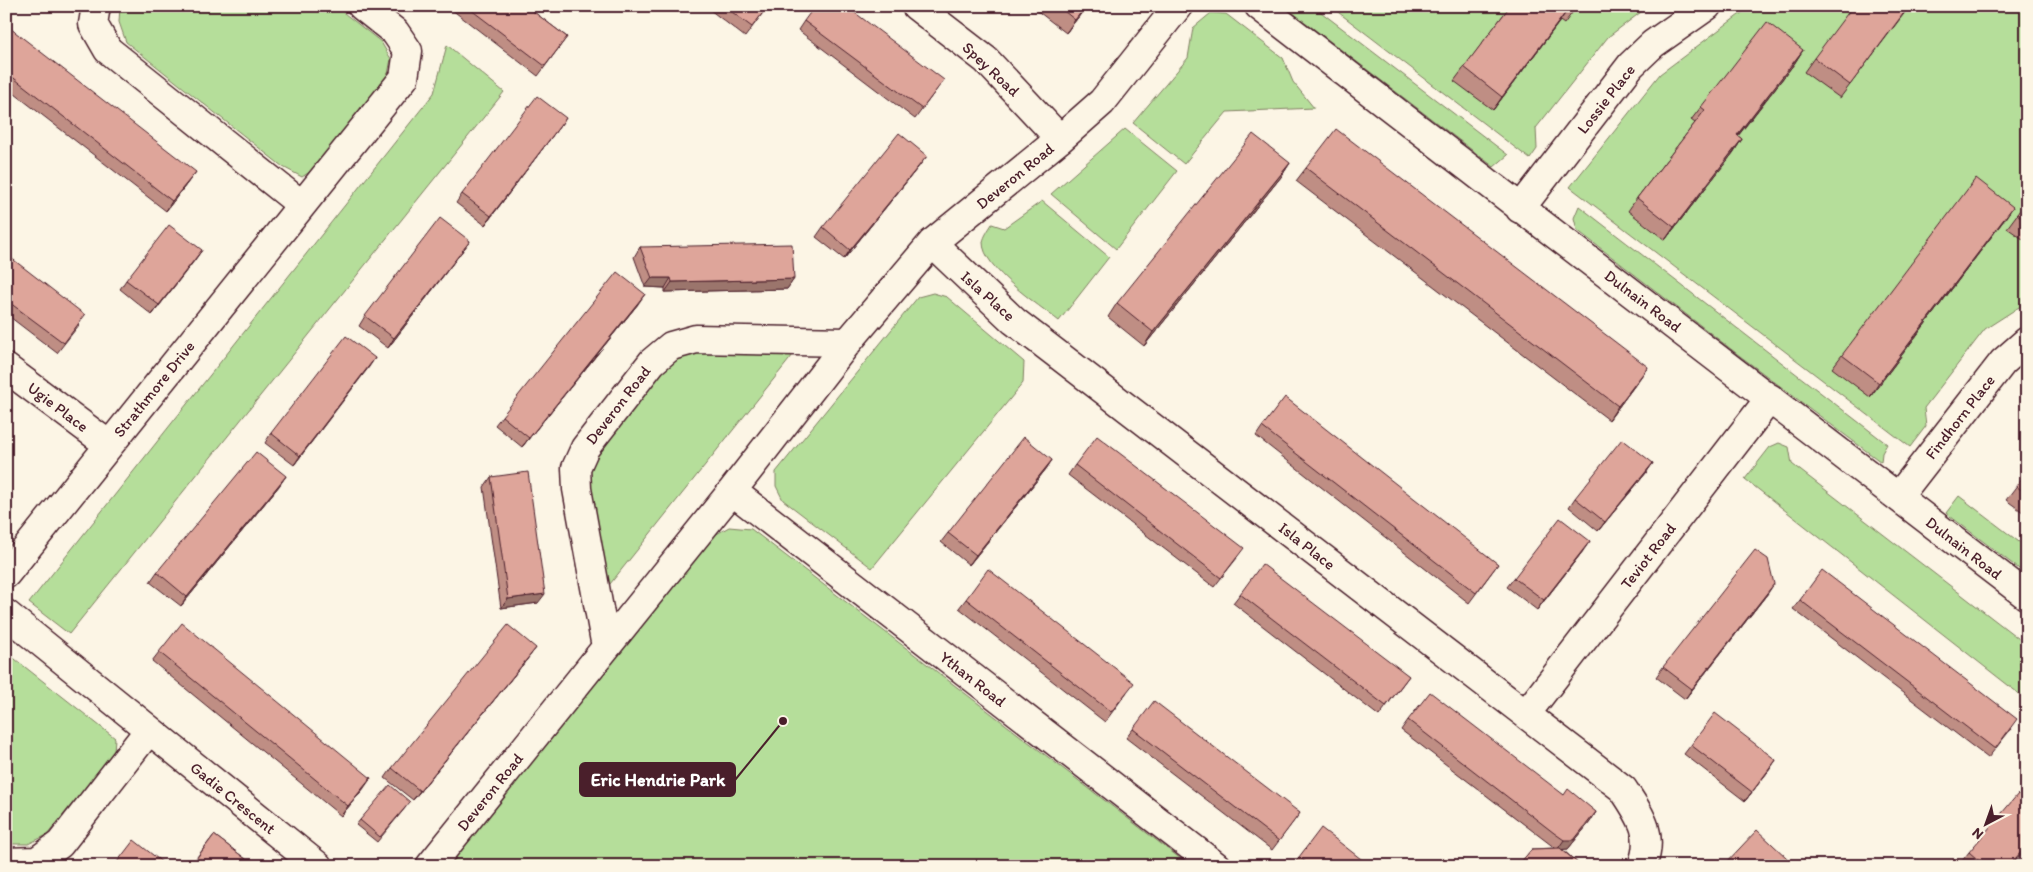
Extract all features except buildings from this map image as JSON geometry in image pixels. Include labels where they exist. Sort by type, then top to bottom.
[{"type":"street","points":[[96,6],[93,24],[108,50],[302,205]]},
{"type":"street","name":"Strathmore Drive","points":[[6,574],[404,78],[408,51],[396,32],[362,6]]},
{"type":"street","name":"Spey Road","points":[[916,6],[986,60],[1060,139]]},
{"type":"street","name":"Deveron Road","points":[[430,866],[732,492],[848,342],[932,243],[1060,139],[1102,102],[1178,6]]},
{"type":"street","name":"Dulnain Road","points":[[1259,6],[1520,209],[2027,596]]},
{"type":"street","name":"Lossie Place","points":[[1520,209],[1631,65],[1653,44],[1707,6]]},
{"type":"street","name":"Isla Place","points":[[932,243],[1014,321],[1624,789],[1638,812],[1648,835],[1645,859],[1642,866]]},
{"type":"street","name":"Deveron Road","points":[[606,647],[577,489],[576,468],[585,448],[652,362],[671,346],[696,339],[848,342]]},
{"type":"street","name":"Findhorn Place","points":[[1898,497],[2003,362],[2027,341]]},
{"type":"street","name":"Ugie Place","points":[[6,368],[109,445]]},
{"type":"street","name":"Teviot Road","points":[[1526,714],[1770,398]]},
{"type":"street","name":"Ythan Road","points":[[732,492],[1216,866]]},
{"type":"street","name":"Gadie Crescent","points":[[6,614],[318,866]]},
{"type":"street","points":[[6,862],[37,861],[60,844],[149,730]]},
{"type":"green space","points":[[120,6],[335,6],[381,42],[391,59],[387,79],[319,166],[302,177],[283,167],[126,42],[119,22]]},
{"type":"green space","points":[[1284,6],[1313,6],[1508,155],[1494,167]]},
{"type":"green space","points":[[1330,6],[1649,6],[1608,37],[1536,128],[1537,149],[1530,159]]},
{"type":"green space","points":[[1751,6],[2027,6],[2027,302],[1985,329],[1924,408],[1926,426],[1910,447],[1570,187],[1660,74]]},
{"type":"green space","points":[[1211,13],[1226,14],[1283,58],[1293,82],[1314,108],[1227,112],[1184,164],[1133,123],[1188,58],[1193,28]]},
{"type":"green space","points":[[447,45],[504,92],[69,634],[29,603],[434,93]]},
{"type":"green space","points":[[1125,129],[1177,171],[1116,249],[1051,194]]},
{"type":"green space","points":[[1042,201],[1109,257],[1059,321],[1001,274],[985,252],[983,242],[992,224],[1004,228]]},
{"type":"green space","points":[[1579,206],[1887,444],[1882,453],[1881,462],[1577,230],[1574,218]]},
{"type":"green space","points":[[933,293],[947,297],[1024,362],[1023,383],[872,568],[783,500],[776,486],[776,472],[918,297]]},
{"type":"green space","points":[[797,350],[606,589],[586,485],[593,455],[665,368],[681,357],[699,351]]},
{"type":"green space","points":[[1779,443],[1789,447],[1792,464],[2027,645],[2027,700],[1745,479],[1770,447]]},
{"type":"green space","points":[[1959,496],[2027,548],[2027,575],[1946,513]]},
{"type":"green space","points":[[729,527],[751,529],[1190,866],[448,866],[711,537]]},
{"type":"green space","points":[[6,652],[115,738],[114,752],[47,835],[28,844],[6,844]]},
{"type":"place","name":"Eric Hendrie Park","points":[[783,721]]}]
